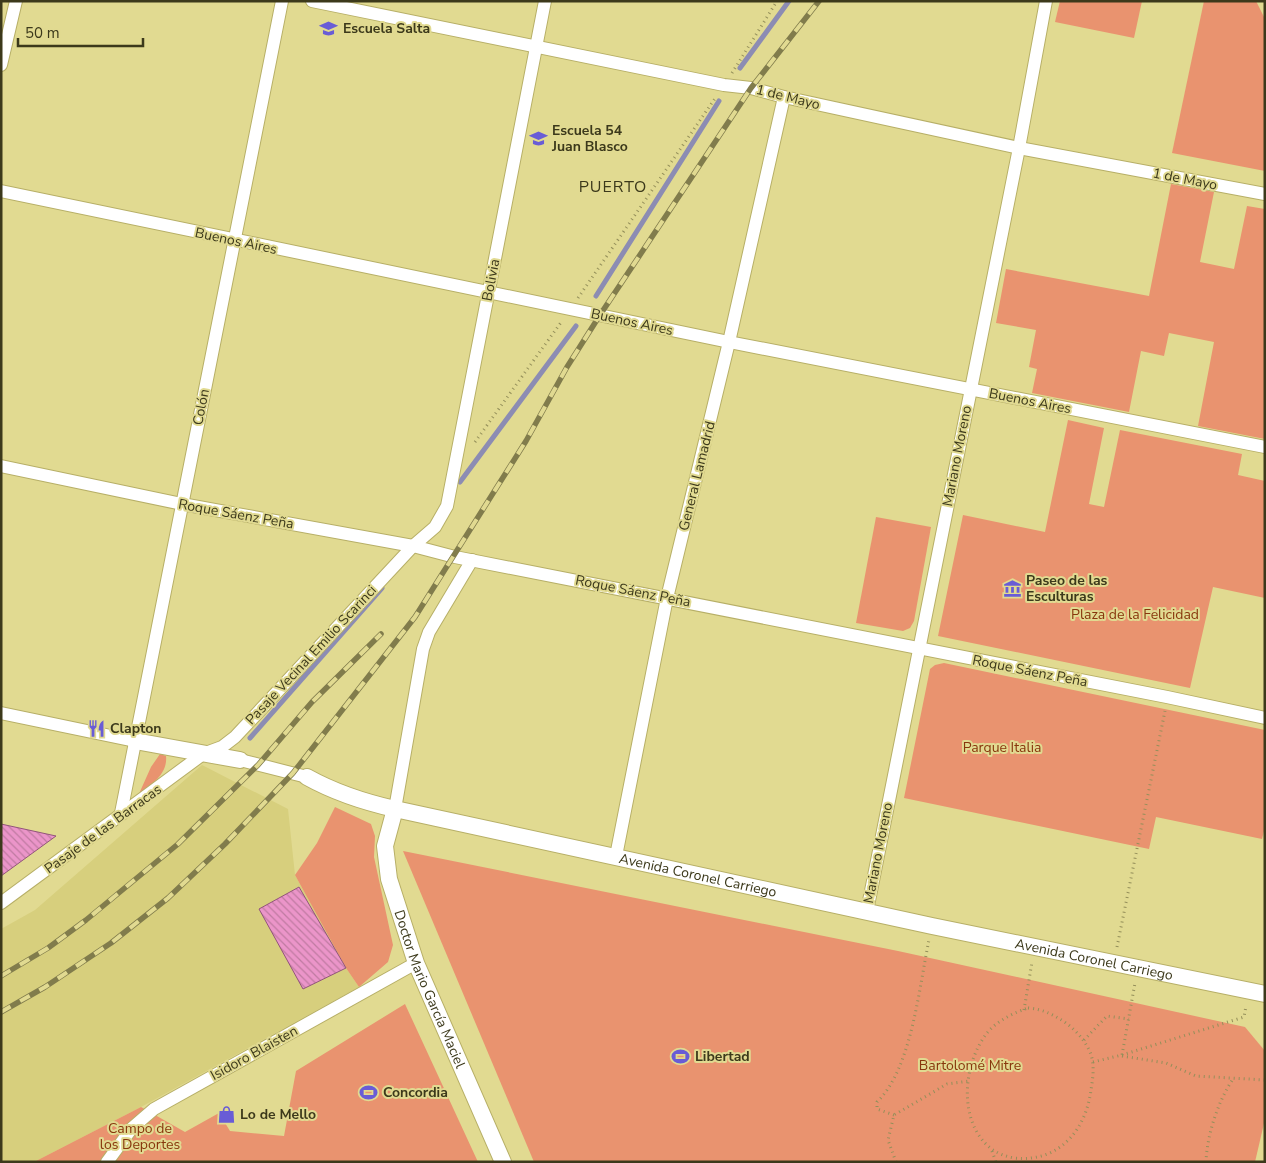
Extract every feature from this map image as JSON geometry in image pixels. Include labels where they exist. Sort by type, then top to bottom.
[{"type":"street","points":[[1,66],[16,1]]},
{"type":"street","name":"Colón","points":[[121,813],[282,1]]},
{"type":"street","name":"1 de Mayo","points":[[312,1],[724,86],[751,88],[784,97],[1019,148],[1265,194]]},
{"type":"street","name":"Bolivia","points":[[413,546],[435,527],[447,506],[545,1]]},
{"type":"street","name":"Mariano Moreno","points":[[867,911],[1019,148],[1046,1]]},
{"type":"street","name":"General Lamadrid","points":[[616,856],[667,598],[729,342],[784,97]]},
{"type":"street","name":"Buenos Aires","points":[[1,191],[234,241],[729,342],[1265,447]]},
{"type":"street","name":"Roque Sáenz Peña","points":[[1,466],[182,504],[413,546],[472,560],[920,650],[1168,697],[1265,718]]},
{"type":"street","name":"Pasaje Vecinal Emilio Scarinci","points":[[203,754],[222,747],[235,737],[413,546]]},
{"type":"street","points":[[395,809],[426,641],[429,632],[472,560]]},
{"type":"street","points":[[1,713],[135,741]]},
{"type":"street","name":"Avenida Coronel Carriego","points":[[135,741],[240,760],[307,777],[324,786],[369,803],[395,809],[932,926],[1257,992]]},
{"type":"street","name":"Pasaje de las Barracas","points":[[1,903],[121,813],[171,780],[203,754]]},
{"type":"street","name":"Doctor Mario García Maciel","points":[[395,809],[385,846],[389,879],[416,963],[503,1162]]},
{"type":"street","name":"Isidoro Blaisten","points":[[107,1162],[132,1128],[154,1109],[416,963]]},
{"type":"path","points":[[472,447],[724,86],[777,1]]},
{"type":"path","points":[[1114,962],[1168,697]]},
{"type":"path","points":[[894,1115],[877,1109],[877,1102],[892,1083],[905,1052],[932,926]]},
{"type":"path","points":[[1024,1010],[1034,947]]},
{"type":"path","points":[[1122,1055],[1138,968]]},
{"type":"path","points":[[1093,1062],[1122,1055],[1244,1017],[1257,992]]},
{"type":"path","points":[[1038,1009],[1052,1015],[1076,1031],[1084,1040],[1093,1062],[1088,1108],[1076,1135],[1066,1144],[1043,1157],[1030,1160],[1006,1156],[992,1150],[982,1140],[973,1125],[967,1096],[972,1064],[987,1033],[1008,1017],[1024,1010],[1038,1009]]},
{"type":"path","points":[[1084,1040],[1107,1016],[1129,1018]]},
{"type":"path","points":[[1122,1055],[1166,1063],[1196,1076],[1265,1080]]},
{"type":"path","points":[[1206,1162],[1207,1150],[1220,1106],[1233,1078]]},
{"type":"path","points":[[896,1162],[888,1140],[894,1115],[947,1084],[969,1081]]},
{"type":"path","points":[[992,1150],[996,1162]]},
{"type":"shaded area","points":[[202,765],[288,809],[295,875],[346,968],[359,987],[141,1107],[34,1162],[1,1162],[1,929],[35,910]]},
{"type":"green space","points":[[1060,1],[1142,1],[1134,38],[1055,22]]},
{"type":"green space","points":[[1204,1],[1256,1],[1265,19],[1265,171],[1172,153]]},
{"type":"green space","points":[[1171,184],[1214,192],[1200,262],[1234,269],[1247,206],[1265,209],[1265,439],[1198,426],[1214,342],[1169,333],[1164,356],[1141,351],[1129,412],[1032,393],[1037,369],[1029,367],[1036,330],[996,323],[1006,269],[1149,296]]},
{"type":"green space","name":"Plaza de la Felicidad","points":[[1068,420],[1104,428],[1089,504],[1104,507],[1120,430],[1242,454],[1238,475],[1265,481],[1265,598],[1213,587],[1190,688],[938,636],[963,515],[1045,532]]},
{"type":"green space","points":[[876,517],[931,527],[914,621],[910,628],[903,631],[856,623]]},
{"type":"green space","name":"Parque Italia","points":[[944,663],[1265,730],[1265,827],[1262,839],[1156,817],[1149,849],[904,798],[930,669],[935,665]]},
{"type":"green space","points":[[160,754],[166,756],[164,769],[157,779],[138,796],[151,767]]},
{"type":"green space","points":[[335,807],[371,824],[375,836],[374,857],[393,945],[388,962],[359,987],[346,968],[295,875],[317,843]]},
{"type":"green space","name":"Libertad","points":[[403,851],[898,951],[1245,1027],[1265,1051],[1265,1119],[1255,1162],[534,1162]]},
{"type":"green space","name":"Concordia","points":[[405,1004],[478,1162],[34,1162],[141,1107],[185,1132],[219,1113],[230,1131],[284,1136],[296,1071]]},
{"type":"building","points":[[1,824],[56,836],[1,876]]},
{"type":"building","points":[[299,887],[346,968],[303,989],[259,909]]},
{"type":"waterway","points":[[740,68],[789,1]]},
{"type":"waterway","points":[[596,296],[719,101]]},
{"type":"waterway","points":[[460,482],[576,326]]},
{"type":"waterway","points":[[250,738],[382,588]]},
{"type":"railway","points":[[1,1012],[45,987],[111,943],[168,898],[225,844],[293,773],[415,617],[526,441],[567,367],[600,315],[751,88],[819,1]]},
{"type":"railway","points":[[1,976],[48,948],[86,920],[178,844],[258,765],[312,702],[381,634]]},
{"type":"place","name":"Escuela Salta","points":[[329,28]]},
{"type":"place","name":"Escuela 54 Juan Blasco","points":[[538,138]]},
{"type":"place","name":"Paseo de las Esculturas","points":[[1012,588]]},
{"type":"place","name":"Clapton","points":[[96,728]]},
{"type":"place","name":"Libertad","points":[[681,1056]]},
{"type":"place","name":"Concordia","points":[[369,1092]]},
{"type":"place","name":"Lo de Mello","points":[[226,1114]]},
{"type":"district","name":"PUERTO","points":[[613,187]]},
{"type":"park label","name":"Bartolomé Mitre","points":[[970,1065]]},
{"type":"park label","name":"Campo de los Deportes","points":[[140,1136]]}]
